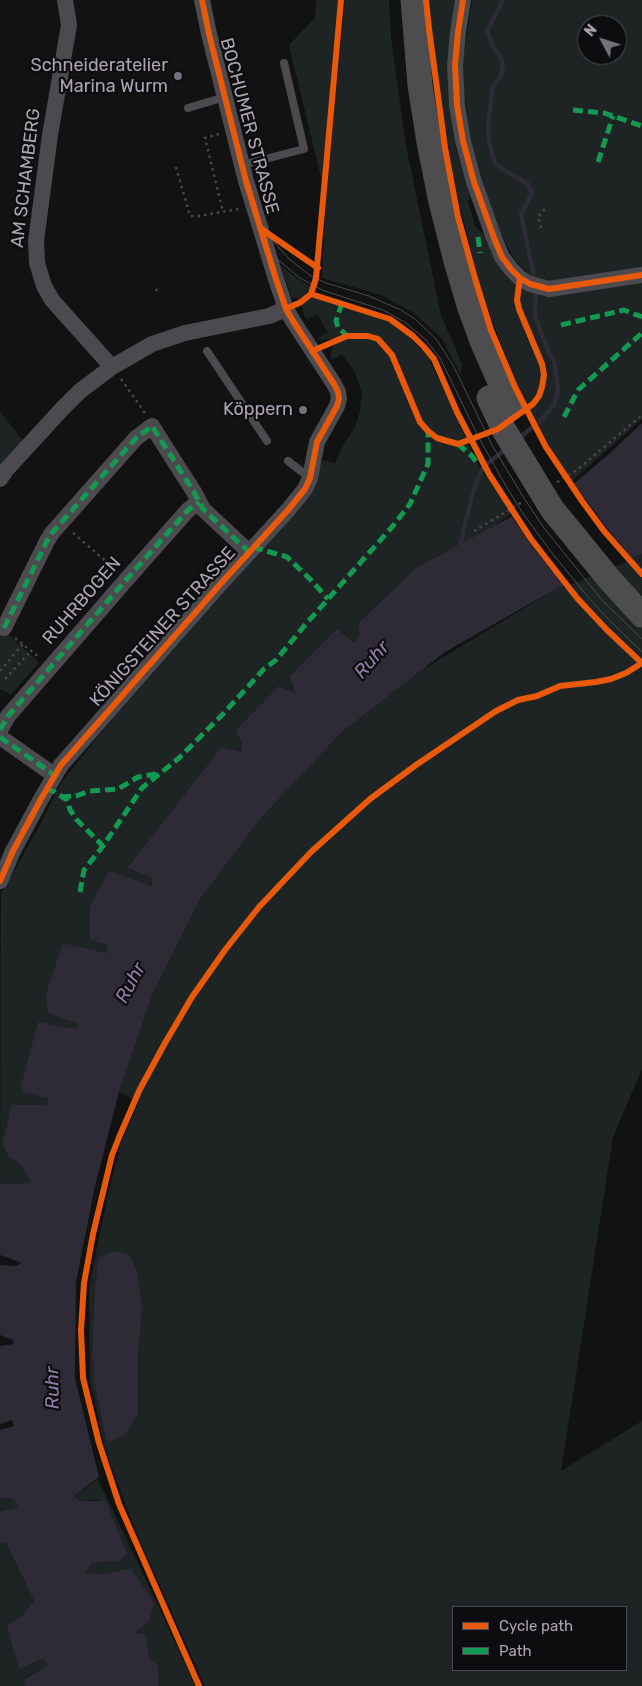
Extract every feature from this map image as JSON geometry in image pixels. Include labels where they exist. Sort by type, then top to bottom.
[{"type":"main road","points":[[397,0],[405,92],[414,150],[427,209],[455,310],[470,353],[567,503],[606,552],[642,592]]},
{"type":"main road","points":[[412,0],[420,85],[441,202],[456,261],[496,395],[504,430],[552,509],[610,580],[642,615]]},
{"type":"street","name":"AM SCHAMBERG","points":[[65,0],[69,26],[50,135],[36,241],[37,263],[44,286],[52,300],[112,366]]},
{"type":"street","name":"BOCHUMER STRASSE","points":[[202,0],[256,218],[286,309],[338,392]]},
{"type":"street","points":[[463,0],[455,65],[456,105],[463,141],[488,222],[502,257],[520,278],[535,286],[549,289],[642,275]]},
{"type":"street","points":[[0,480],[6,470],[62,409],[80,391],[112,366],[152,344],[184,333],[269,316],[286,309]]},
{"type":"street","name":"KÖNIGSTEINER STRASSE","points":[[0,881],[13,851],[54,775],[69,755],[305,489],[310,478],[318,442],[336,409],[339,399],[338,392]]},
{"type":"street","points":[[8,631],[52,533],[136,438],[152,426],[203,510],[249,552]]},
{"type":"street","name":"RUHRBOGEN","points":[[0,730],[8,716],[126,580],[188,510],[199,502]]},
{"type":"street","points":[[0,737],[54,775]]},
{"type":"lane","points":[[242,165],[304,149],[284,63]]},
{"type":"lane","points":[[188,108],[225,97]]},
{"type":"lane","points":[[207,351],[267,441]]},
{"type":"lane","points":[[288,461],[310,478]]},
{"type":"path","points":[[223,212],[205,138],[226,132]]},
{"type":"path","points":[[176,167],[190,216],[200,216],[245,207]]},
{"type":"path","points":[[541,228],[538,216],[546,208]]},
{"type":"path","points":[[156,291],[158,287]]},
{"type":"path","points":[[112,366],[152,426]]},
{"type":"path","points":[[551,485],[577,470],[642,415]]},
{"type":"path","points":[[474,531],[525,500]]},
{"type":"path","points":[[74,534],[116,570]]},
{"type":"path","points":[[8,631],[37,656]]},
{"type":"path","points":[[0,671],[23,644]]},
{"type":"path","points":[[5,679],[30,650]]},
{"type":"shaded area","points":[[316,0],[338,0],[322,182],[289,45],[315,18]]},
{"type":"shaded area","points":[[345,0],[389,0],[391,38],[406,146],[441,315],[462,364],[461,375],[442,339],[415,314],[381,295],[322,278],[327,183]]},
{"type":"shaded area","points":[[429,0],[455,0],[450,37],[450,108],[455,146],[470,197],[468,202],[476,227],[486,236],[493,256],[505,274],[523,288],[543,296],[550,278],[548,280],[540,280],[528,273],[515,260],[499,231],[483,184],[470,136],[464,90],[463,60],[472,0],[642,0],[642,419],[572,481],[559,464],[514,377],[480,288],[448,156],[435,64]]},
{"type":"shaded area","points":[[281,266],[311,288],[308,294],[391,323],[408,336],[429,358],[480,469],[512,513],[486,532],[361,635],[355,643],[337,629],[296,694],[235,731],[242,743],[241,753],[180,801],[127,868],[151,877],[152,886],[109,872],[106,944],[108,953],[63,943],[80,1024],[24,1093],[49,1099],[47,1105],[12,1105],[9,1157],[20,1164],[31,1183],[0,1184],[1,894],[61,783],[104,729],[310,495],[323,460],[335,463],[355,427],[360,411],[362,393],[355,372],[342,354],[332,360],[330,355],[333,347],[329,339],[320,340],[318,338],[328,332],[317,314],[307,319],[304,316],[297,297],[292,298]]},
{"type":"shaded area","points":[[0,411],[26,445],[0,475]]},
{"type":"shaded area","points":[[642,554],[642,1069],[613,1137],[561,1471],[642,1421],[642,1686],[205,1686],[137,1534],[113,1471],[104,1444],[90,1381],[89,1286],[121,1143],[139,1102],[119,1092],[153,993],[200,899],[261,818],[342,732],[419,672],[559,587]],"holes":[[[94,1302],[142,1310],[138,1357],[107,1442],[94,1383],[92,1358]]]},
{"type":"shaded area","points":[[2,629],[39,662],[11,695],[0,689],[0,632]]},
{"type":"shaded area","points":[[98,1479],[195,1686],[158,1686],[158,1665],[149,1660],[146,1635],[133,1635],[132,1568],[103,1574],[83,1573],[92,1563],[118,1561],[99,1500],[80,1501],[74,1496]]},
{"type":"shaded area","points":[[0,1498],[14,1499],[19,1507],[0,1512]]},
{"type":"shaded area","points":[[6,1543],[34,1601],[21,1617],[19,1669],[44,1659],[48,1665],[23,1679],[25,1686],[0,1686],[0,1544]]},
{"type":"water","name":"Ruhr","points":[[642,423],[642,554],[559,587],[445,652],[342,732],[261,818],[200,899],[153,993],[119,1092],[95,1186],[76,1282],[75,1378],[99,1477],[74,1496],[80,1501],[106,1501],[127,1554],[118,1561],[92,1563],[84,1573],[103,1574],[131,1568],[154,1603],[149,1621],[134,1634],[146,1634],[149,1659],[158,1665],[158,1686],[25,1686],[23,1680],[48,1665],[43,1659],[19,1669],[7,1626],[21,1617],[34,1601],[6,1543],[0,1544],[0,1512],[18,1507],[14,1499],[0,1498],[0,1430],[14,1426],[12,1420],[0,1424],[0,1346],[14,1344],[13,1340],[0,1335],[0,1265],[15,1266],[22,1263],[0,1255],[0,1184],[31,1183],[20,1164],[9,1157],[3,1143],[12,1105],[47,1105],[49,1099],[24,1093],[21,1086],[38,1022],[76,1029],[79,1024],[48,1013],[46,994],[63,943],[108,953],[106,944],[90,940],[90,906],[109,871],[152,886],[151,877],[127,868],[222,747],[241,752],[242,743],[235,731],[279,686],[296,694],[290,676],[337,629],[355,643],[360,635],[358,624],[416,568],[576,482]]},
{"type":"water","points":[[114,1251],[129,1255],[137,1271],[142,1310],[138,1357],[138,1414],[124,1435],[107,1443],[94,1383],[92,1358],[94,1302],[98,1258]]},
{"type":"pier","points":[[572,481],[633,559],[565,587],[530,544],[510,514]]},
{"type":"waterway","points":[[503,0],[487,31],[503,65],[501,76],[493,86],[488,125],[489,142],[495,163],[528,184],[532,193],[521,214],[535,281]]},
{"type":"waterway","points":[[518,439],[540,421],[554,405],[558,390],[554,360],[550,356],[535,316],[536,288]]},
{"type":"waterway","points":[[459,549],[473,492],[483,467],[506,449]]},
{"type":"tram line","points":[[199,0],[203,27],[249,209],[262,239],[277,259],[300,278],[322,290],[383,310],[406,323],[426,340],[440,358],[479,438],[524,515],[583,591],[607,618],[642,652]]},
{"type":"tram line","points":[[207,0],[221,66],[259,212],[273,241],[289,259],[311,276],[326,283],[369,296],[401,310],[415,319],[436,339],[453,365],[492,445],[544,528],[602,600],[642,639]]},
{"type":"marked path","points":[[573,110],[604,113],[642,126]]},
{"type":"marked path","points":[[598,162],[613,116]]},
{"type":"marked path","points":[[478,237],[480,253]]},
{"type":"marked path","points":[[342,303],[336,321],[338,327],[347,336]]},
{"type":"marked path","points":[[561,325],[624,310],[642,317]]},
{"type":"marked path","points":[[564,417],[578,390],[642,333]]},
{"type":"marked path","points":[[4,628],[52,533],[136,438],[152,426],[203,509],[249,552]]},
{"type":"marked path","points":[[46,789],[55,792],[67,800],[70,810],[77,820],[103,846],[142,788],[179,758],[264,669],[276,660],[392,527],[410,504],[428,464],[428,431]]},
{"type":"marked path","points":[[458,444],[477,463]]},
{"type":"marked path","points":[[0,730],[8,716],[126,580],[188,510],[199,502]]},
{"type":"marked path","points":[[253,547],[287,557],[328,599]]},
{"type":"marked path","points":[[0,737],[54,775]]},
{"type":"marked path","points":[[61,797],[76,796],[90,791],[118,789],[138,777],[156,774]]},
{"type":"marked path","points":[[80,892],[84,870],[103,846]]},
{"type":"cycle path","points":[[0,881],[13,851],[61,765],[305,489],[310,478],[317,442],[339,399],[334,384],[286,309],[246,181],[202,0]]},
{"type":"cycle path","points":[[286,309],[301,302],[311,294],[316,278],[341,0]]},
{"type":"cycle path","points":[[426,0],[445,148],[458,217],[491,330],[515,387],[546,447],[604,531],[642,574]]},
{"type":"cycle path","points":[[463,0],[455,65],[457,105],[463,141],[474,182],[502,257],[520,278],[530,284],[549,289],[642,275]]},
{"type":"cycle path","points":[[260,228],[318,268]]},
{"type":"cycle path","points":[[312,351],[347,336],[368,336],[378,339],[392,355],[420,422],[437,438],[458,444],[498,429],[533,404],[539,396],[544,375],[542,364],[519,309],[517,300],[520,278]]},
{"type":"cycle path","points":[[311,294],[390,319],[424,347],[434,359],[457,412],[489,474],[531,539],[577,598],[642,663]]},
{"type":"cycle path","points":[[199,1686],[119,1504],[99,1443],[83,1378],[81,1330],[84,1283],[93,1234],[112,1155],[120,1135],[140,1089],[192,997],[225,950],[259,907],[311,852],[370,799],[416,765],[496,711],[518,700],[537,696],[560,686],[611,679],[626,673],[642,663]]},
{"type":"place","name":"Schneideratelier Marina Wurm","points":[[178,76]]},
{"type":"place","name":"Köppern","points":[[303,410]]}]
